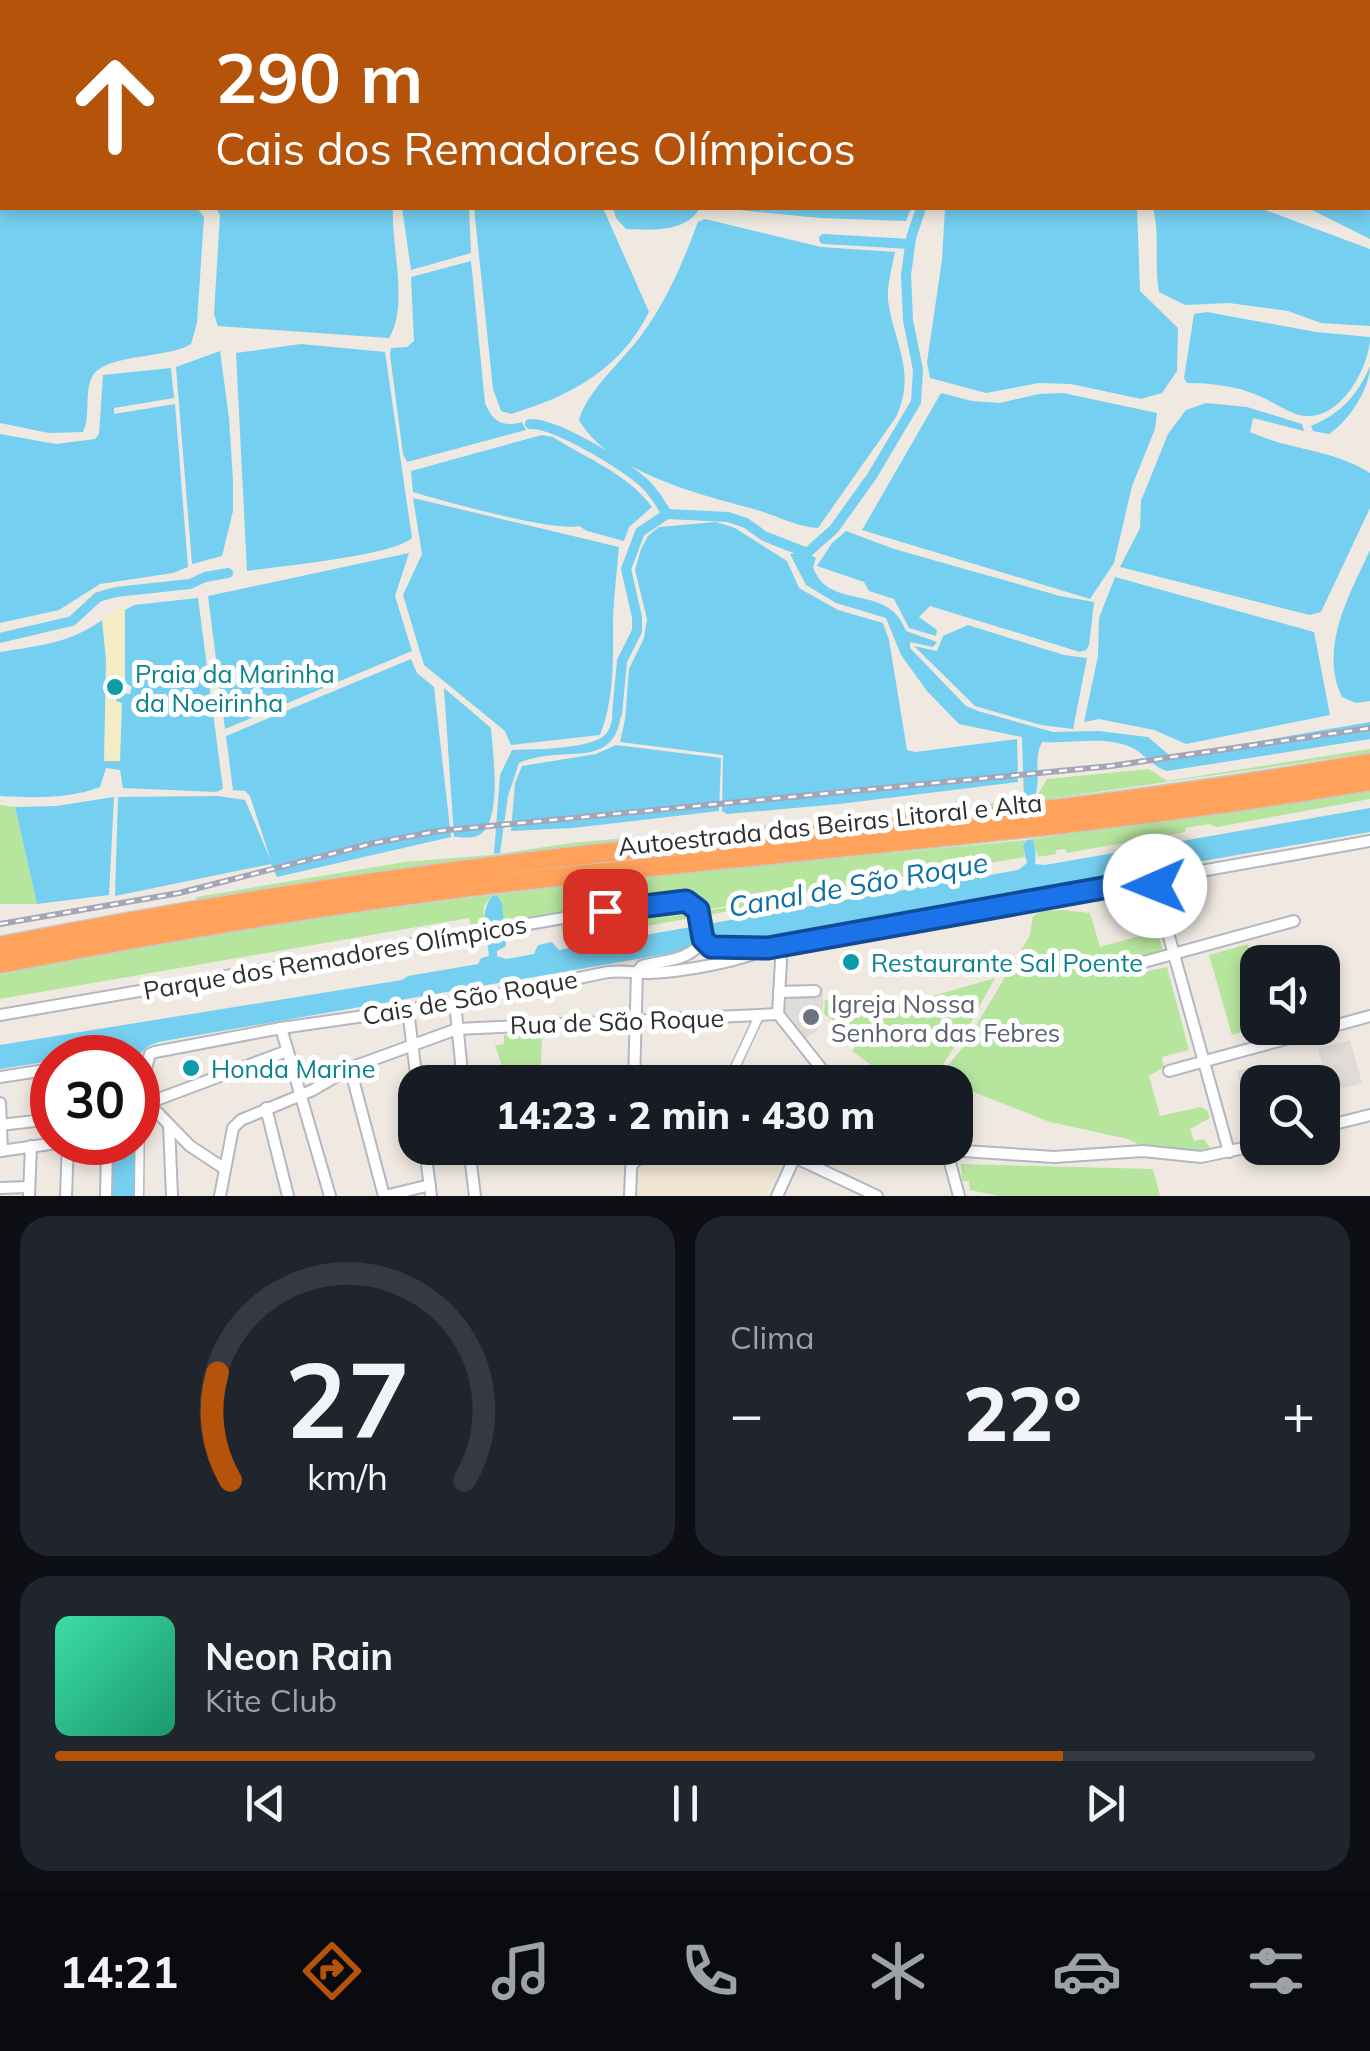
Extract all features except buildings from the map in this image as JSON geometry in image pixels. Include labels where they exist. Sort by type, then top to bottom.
[{"type":"highway","name":"Autoestrada das Beiras Litoral e Alta","points":[[0,964],[40,947],[396,878],[975,818],[1370,763]]},
{"type":"highway","name":"Autoestrada das Beiras Litoral e Alta","points":[[0,946],[40,947],[593,873],[976,836],[1258,800],[1370,781]]},
{"type":"street","name":"Cais de São Roque","points":[[160,1051],[281,1028],[455,1003],[608,972],[710,964],[773,947],[1370,841]]},
{"type":"street","points":[[1153,879],[1229,1152]]},
{"type":"street","name":"Parque dos Remadores Olímpicos","points":[[0,1015],[668,902],[686,901],[695,906],[703,939]]},
{"type":"street","points":[[1140,964],[1294,921]]},
{"type":"street","points":[[634,1065],[637,972],[642,966],[689,955],[703,939],[718,949],[773,947],[780,992],[778,1014],[818,1065]]},
{"type":"street","points":[[780,992],[815,991]]},
{"type":"street","points":[[455,1003],[460,1065]]},
{"type":"street","points":[[408,1010],[415,1065]]},
{"type":"street","name":"Rua de São Roque","points":[[226,1169],[232,1128],[240,1120],[350,1068],[457,1029],[778,1014]]},
{"type":"street","points":[[736,1065],[759,1016]]},
{"type":"street","points":[[1169,1071],[1370,1016]]},
{"type":"street","points":[[281,1028],[330,1196]]},
{"type":"street","points":[[160,1099],[287,1051]]},
{"type":"street","points":[[350,1068],[384,1196],[430,1190],[427,1165]]},
{"type":"street","points":[[0,1077],[30,1072]]},
{"type":"street","points":[[0,1103],[1,1151],[30,1146]]},
{"type":"street","points":[[266,1108],[288,1196]]},
{"type":"street","points":[[160,1115],[190,1146],[226,1169],[220,1196]]},
{"type":"street","points":[[1340,1122],[1370,1115]]},
{"type":"street","points":[[0,1125],[30,1122]]},
{"type":"street","points":[[170,1125],[171,1195]]},
{"type":"street","points":[[973,1150],[1054,1157],[1142,1151],[1206,1157],[1240,1149]]},
{"type":"street","points":[[0,1188],[29,1191],[30,1165]]},
{"type":"street","points":[[66,1165],[66,1196]]},
{"type":"street","points":[[106,1196],[107,1165]]},
{"type":"street","points":[[138,1196],[139,1165]]},
{"type":"street","points":[[471,1165],[474,1196]]},
{"type":"street","points":[[776,1196],[791,1165]]},
{"type":"street","points":[[821,1165],[877,1196]]},
{"type":"street","points":[[951,1165],[958,1196]]},
{"type":"street","points":[[630,1196],[632,1166]]},
{"type":"shaded area","points":[[785,987],[823,987],[823,1019],[817,1031],[804,1039],[785,1018]]},
{"type":"shaded area","points":[[1350,1040],[1362,1083],[1340,1089],[1340,1065],[1322,1065],[1318,1049]]},
{"type":"shaded area","points":[[781,1166],[766,1196],[637,1196],[638,1168]]},
{"type":"green space","points":[[1370,749],[1370,753],[1034,801],[1047,779],[1149,769],[1167,781]]},
{"type":"green space","points":[[1370,789],[1370,799],[1217,827],[1209,824],[1185,828],[1185,832],[1067,853],[1065,849],[1056,850],[1056,854],[1038,857],[1033,839]]},
{"type":"green space","points":[[1022,801],[930,814],[462,860],[196,900],[405,862]]},
{"type":"green space","points":[[0,805],[15,807],[37,904],[0,904]]},
{"type":"green space","points":[[1027,840],[1023,846],[1025,857],[827,889],[828,895],[814,897],[814,893],[826,890],[758,902],[787,898],[788,902],[740,910],[738,904],[643,921],[729,907],[730,911],[641,927],[641,921],[632,923],[632,928],[619,930],[617,925],[563,935],[561,925],[641,911],[686,911],[694,900],[667,896],[502,922],[502,902],[497,895],[484,906],[484,925],[472,927],[469,918],[0,999],[0,975],[255,928],[512,892]]},
{"type":"green space","points":[[1042,911],[1090,913],[1100,947],[1157,931],[1163,950],[1137,958],[1140,973],[1167,967],[1189,1050],[1162,1057],[1164,1067],[1149,1076],[1160,1116],[1201,1107],[1207,1110],[1210,1118],[1190,1129],[1194,1141],[1204,1139],[1210,1148],[1217,1146],[1218,1150],[1201,1153],[1142,1146],[1128,1139],[1050,1122],[973,1092],[973,1065],[949,1065],[1030,935],[1033,916]]},
{"type":"green space","points":[[1240,946],[1240,1032],[1232,1035],[1209,955]]},
{"type":"green space","points":[[995,978],[942,1065],[871,1065],[852,1051],[859,1039],[824,1014],[825,1000],[905,1004]]},
{"type":"green space","points":[[542,1034],[541,1065],[502,1065],[495,1045],[504,1044],[504,1035]]},
{"type":"green space","points":[[961,1165],[1153,1169],[1160,1196],[1000,1196],[970,1190],[969,1181],[962,1181]]},
{"type":"sand","name":"Praia da Marinha da Noeirinha","points":[[116,609],[125,610],[128,657],[126,681],[117,701],[122,702],[121,761],[104,761],[106,660],[102,620]]},
{"type":"water","points":[[0,210],[199,210],[204,217],[197,323],[191,344],[99,369],[90,383],[83,432],[49,433],[0,423]]},
{"type":"water","points":[[217,210],[393,210],[399,293],[395,325],[389,338],[218,326],[214,314],[220,215]]},
{"type":"water","points":[[402,210],[469,210],[471,253],[411,270]]},
{"type":"water","points":[[474,210],[604,210],[649,312],[637,332],[608,365],[553,399],[511,414],[501,411],[493,389]]},
{"type":"water","points":[[614,210],[698,210],[686,222],[667,228],[626,229]]},
{"type":"water","points":[[739,210],[910,210],[906,221]]},
{"type":"water","points":[[945,210],[1137,210],[1140,291],[1178,328],[1177,371],[1162,393],[1141,399],[1071,384],[1039,383],[986,393],[930,378],[927,362]]},
{"type":"water","points":[[1153,210],[1265,210],[1370,249],[1370,326],[1321,323],[1288,311],[1229,303],[1185,305],[1159,292]]},
{"type":"water","points":[[1312,210],[1370,210],[1370,239]]},
{"type":"water","points":[[705,219],[821,247],[895,252],[888,300],[904,372],[902,401],[896,417],[818,528],[685,489],[634,468],[593,438],[579,420],[598,386],[652,320],[698,222]]},
{"type":"water","points":[[471,261],[485,403],[499,422],[522,422],[526,430],[407,462],[390,355],[391,348],[407,347],[414,341],[411,277]]},
{"type":"water","points":[[1207,312],[1316,332],[1370,337],[1369,349],[1359,375],[1342,400],[1320,414],[1301,415],[1240,389],[1187,383],[1184,378],[1194,314]]},
{"type":"water","points":[[301,344],[385,352],[412,538],[360,555],[247,571],[236,353]]},
{"type":"water","points":[[220,351],[229,418],[233,511],[222,556],[192,564],[176,367]]},
{"type":"water","points":[[1370,366],[1362,394],[1343,422],[1329,434],[1313,431],[1311,426],[1347,402]]},
{"type":"water","points":[[171,368],[174,398],[114,408],[114,414],[175,404],[188,567],[173,573],[100,584],[59,610],[0,623],[0,434],[56,444],[95,439],[99,434],[103,375]]},
{"type":"water","points":[[941,393],[1000,403],[1063,393],[1157,413],[1155,429],[1132,486],[1114,563],[1090,599],[862,530]]},
{"type":"water","points":[[1206,403],[1247,407],[1302,424],[1304,431],[1253,418],[1250,432],[1341,459],[1370,473],[1370,508],[1321,612],[1310,615],[1120,567],[1140,528],[1141,501],[1168,434],[1186,410]]},
{"type":"water","points":[[542,435],[553,437],[619,476],[652,507],[629,527],[624,541],[579,526],[523,520],[413,492],[411,471]]},
{"type":"water","points":[[413,498],[619,547],[611,692],[600,735],[511,745],[505,731],[424,665],[403,595],[422,554]]},
{"type":"water","points":[[716,522],[735,528],[787,561],[799,588],[838,610],[883,623],[907,750],[1017,739],[1018,782],[727,814],[722,811],[723,755],[620,742],[629,669],[644,638],[647,619],[635,570],[641,549],[659,527]]},
{"type":"water","points":[[846,531],[894,549],[1094,602],[1089,645],[1080,652],[930,606],[919,617],[937,630],[936,636],[909,628],[894,599],[869,591],[864,582],[817,566],[832,543]]},
{"type":"water","points":[[1370,550],[1370,701],[1356,703],[1342,697],[1336,678],[1335,641],[1346,604]]},
{"type":"water","points":[[409,553],[395,596],[412,651],[225,729],[208,596]]},
{"type":"water","points":[[807,553],[816,558],[813,567],[831,589],[886,607],[898,616],[906,631],[937,642],[933,647],[910,642],[910,648],[966,706],[978,711],[1053,732],[1098,731],[1148,737],[1175,760],[1185,754],[1370,722],[1370,739],[1167,771],[1133,748],[1117,743],[1042,742],[1036,793],[1033,800],[1024,801],[1022,737],[959,724],[927,691],[901,655],[886,618],[836,603],[806,585],[790,554]]},
{"type":"water","points":[[1115,577],[1314,632],[1330,715],[1186,744],[1154,730],[1099,719],[1084,722],[1098,656],[1099,618]]},
{"type":"water","points":[[198,598],[223,789],[216,792],[123,788],[120,770],[106,768],[100,787],[88,791],[51,797],[0,796],[0,652],[66,639],[102,620],[106,660],[104,761],[120,761],[122,703],[116,701],[117,693],[130,694],[132,687],[125,682],[125,610],[134,605]]},
{"type":"water","points":[[968,625],[1064,655],[1087,658],[1073,729],[1041,725],[975,706],[914,646],[937,651],[943,636]]},
{"type":"water","points":[[411,659],[417,673],[434,687],[451,837],[277,877],[271,864],[115,896],[118,797],[218,796],[245,800],[271,861],[250,796],[245,791],[233,790],[226,736]]},
{"type":"water","points":[[444,688],[491,728],[493,810],[484,831],[474,837],[454,837]]},
{"type":"water","points":[[615,704],[622,704],[619,726],[611,741],[600,749],[519,763],[508,796],[500,853],[494,854],[500,775],[512,750],[561,748],[599,739],[610,728]]},
{"type":"water","points":[[616,745],[721,758],[719,811],[511,831],[515,783],[522,766],[596,754]]},
{"type":"water","points":[[114,797],[109,895],[37,904],[15,807],[56,806]]},
{"type":"water","name":"Canal de São Roque","points":[[1370,808],[1370,832],[160,1042],[160,1035],[62,1035],[478,964],[481,958],[489,956],[484,918],[488,903],[497,895],[502,903],[506,946],[497,951],[497,956],[506,959],[534,954],[538,945],[552,942],[559,950],[1018,870],[1027,863],[1023,846],[1027,840],[1033,839],[1035,864]]},
{"type":"water","name":"Canal de São Roque","points":[[30,1040],[30,1064],[0,1069],[0,1045]]},
{"type":"water","points":[[113,1165],[135,1165],[134,1196],[111,1196]]},
{"type":"waterway","points":[[806,567],[807,553],[834,529],[872,476],[916,402],[918,370],[908,320],[906,275],[911,238],[920,210]]},
{"type":"waterway","points":[[824,239],[910,244]]},
{"type":"waterway","points":[[530,424],[572,437],[620,465],[647,485],[667,514]]},
{"type":"waterway","points":[[617,714],[622,661],[637,631],[626,569],[640,532],[667,514],[728,517],[807,553]]},
{"type":"waterway","points":[[0,638],[72,621],[98,597],[190,584],[228,573]]},
{"type":"railway","points":[[0,924],[179,893],[374,843],[438,831],[1111,766],[1370,728]]},
{"type":"place","name":"Praia da Marinha da Noeirinha","points":[[115,687]]},
{"type":"place","name":"Restaurante Sal Poente","points":[[851,962]]},
{"type":"place","name":"Igreja Nossa Senhora das Febres","points":[[811,1017]]},
{"type":"place","name":"Honda Marine","points":[[191,1068]]},
{"type":"route","points":[[605,911],[686,901],[698,910],[703,939],[711,947],[768,948],[1153,879],[1155,886]]}]
